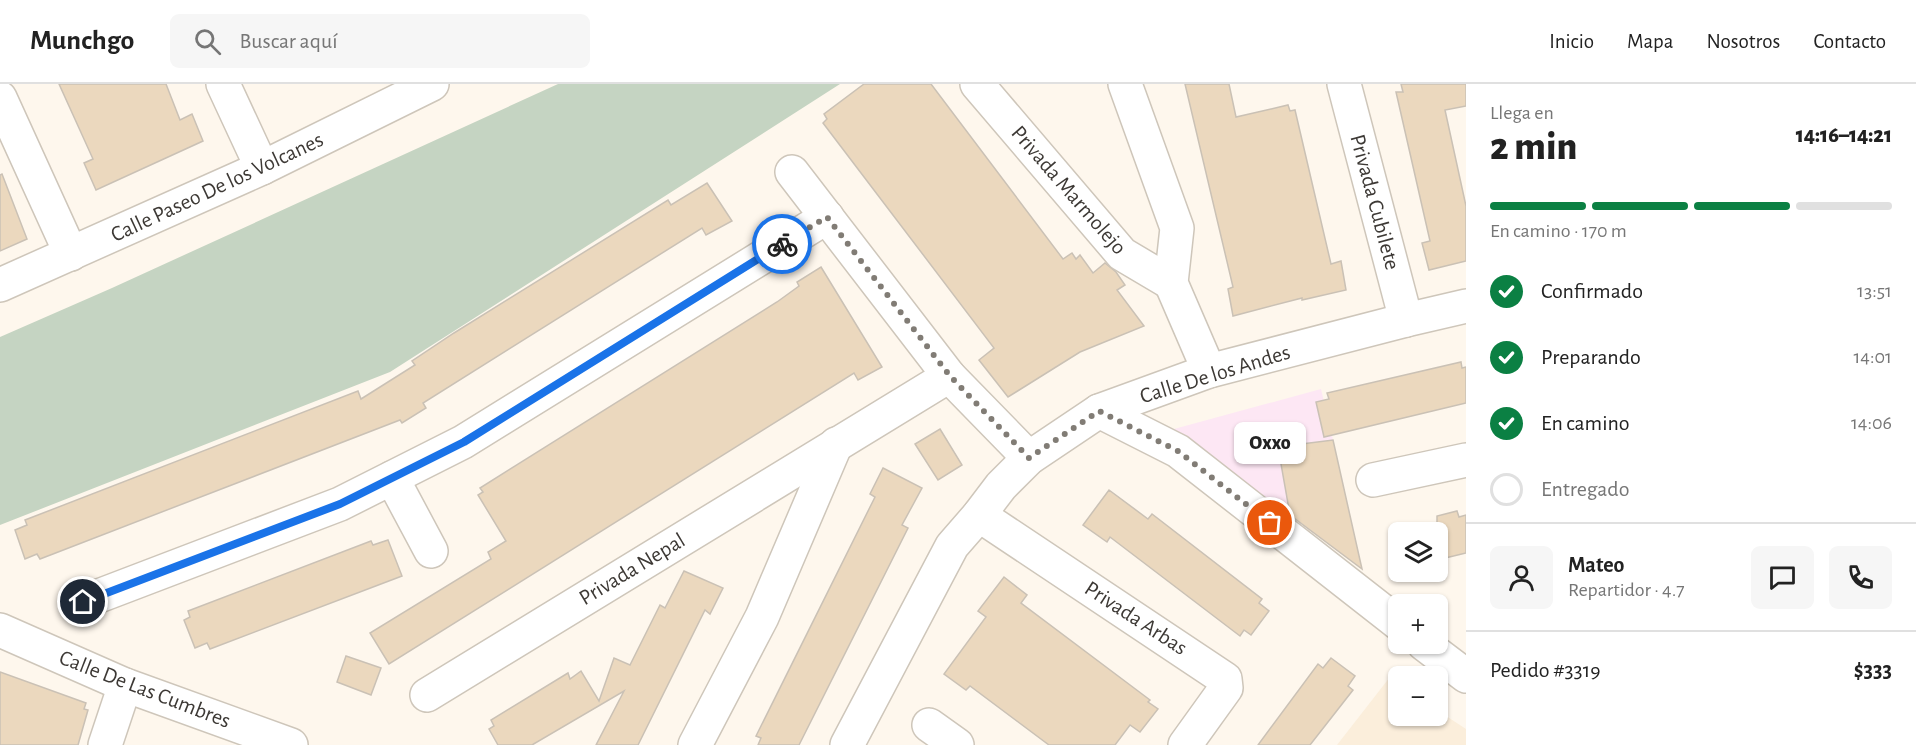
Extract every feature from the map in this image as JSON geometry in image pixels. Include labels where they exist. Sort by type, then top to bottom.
[{"type":"street","points":[[223,84],[262,168]]},
{"type":"street","name":"Calle Paseo De los Volcanes","points":[[0,285],[262,168],[432,84]]},
{"type":"street","name":"Privada Marmolejo","points":[[976,84],[1122,254],[1171,283]]},
{"type":"street","points":[[1125,84],[1177,228],[1171,283],[1209,371]]},
{"type":"street","name":"Privada Cubilete","points":[[1344,84],[1406,320]]},
{"type":"street","points":[[0,98],[71,254]]},
{"type":"street","points":[[792,172],[950,376],[1029,458]]},
{"type":"street","points":[[83,602],[340,504],[464,442],[827,217]]},
{"type":"street","name":"Calle De los Andes","points":[[848,745],[952,546],[980,515],[1001,486],[1029,458],[1099,411],[1209,371],[1466,306]]},
{"type":"street","name":"Privada Nepal","points":[[427,694],[950,376]]},
{"type":"street","points":[[1099,411],[1178,451],[1388,615]]},
{"type":"street","points":[[695,745],[762,617],[836,444]]},
{"type":"street","points":[[1373,480],[1466,460]]},
{"type":"street","points":[[392,478],[431,551]]},
{"type":"street","name":"Privada Arbas","points":[[980,515],[1225,679],[1226,688],[1185,745]]},
{"type":"street","name":"Calle De Las Cumbres","points":[[0,630],[125,685],[291,745]]},
{"type":"street","points":[[1437,654],[1466,676]]},
{"type":"street","points":[[105,745],[125,685]]},
{"type":"street","points":[[929,725],[957,745]]},
{"type":"shaded area","points":[[1321,389],[1333,440],[1362,569],[1174,429]]},
{"type":"shaded area","points":[[1388,680],[1388,726],[1448,726],[1448,717],[1466,729],[1466,745],[1337,745]]},
{"type":"green space","points":[[558,84],[840,84],[390,372],[0,525],[0,337]]},
{"type":"building","points":[[59,84],[166,84],[180,120],[192,114],[203,141],[96,190],[84,163],[93,159]]},
{"type":"building","points":[[864,84],[931,84],[1063,259],[1072,253],[1076,259],[1080,255],[1093,273],[1105,263],[1116,272],[1125,285],[1117,290],[1144,326],[1080,352],[1008,397],[979,360],[994,348],[823,123],[827,119],[824,114]]},
{"type":"building","points":[[1185,84],[1229,84],[1236,117],[1288,105],[1290,111],[1295,110],[1331,264],[1341,261],[1346,290],[1302,300],[1302,298],[1233,316],[1228,289],[1233,287]]},
{"type":"building","points":[[1401,84],[1466,84],[1466,106],[1445,110],[1466,206],[1466,261],[1429,270],[1422,243],[1430,241],[1396,92],[1403,92]]},
{"type":"building","points":[[2,174],[27,239],[0,251],[0,175]]},
{"type":"building","points":[[707,183],[732,221],[706,235],[702,228],[423,403],[426,408],[402,423],[400,420],[40,559],[37,554],[25,559],[15,530],[27,525],[25,520],[358,391],[361,399],[415,365],[412,361],[454,333],[668,200],[671,205]]},
{"type":"building","points":[[821,267],[882,367],[858,380],[854,373],[389,664],[370,633],[491,559],[488,552],[506,541],[478,495],[483,492],[480,488],[777,302],[799,286],[797,282]]},
{"type":"building","points":[[1461,362],[1462,368],[1466,367],[1466,403],[1324,437],[1316,402],[1329,399],[1327,393]]},
{"type":"building","points":[[940,429],[962,465],[938,480],[915,444]]},
{"type":"building","points":[[1333,440],[1362,569],[1290,515],[1278,447]]},
{"type":"building","points":[[883,468],[922,488],[902,525],[908,528],[799,745],[758,745],[761,738],[756,736],[875,497],[870,494]]},
{"type":"building","points":[[1109,490],[1148,519],[1152,514],[1262,599],[1259,603],[1269,611],[1251,635],[1244,630],[1240,636],[1110,537],[1107,542],[1083,525]]},
{"type":"building","points":[[1457,511],[1459,517],[1466,515],[1466,553],[1448,557],[1448,522],[1437,522],[1437,516]]},
{"type":"building","points":[[388,540],[402,576],[210,649],[207,643],[195,648],[184,620],[190,617],[188,611],[371,541],[373,545]]},
{"type":"building","points":[[684,571],[723,588],[710,614],[705,610],[638,745],[596,745],[624,691],[532,745],[498,745],[489,729],[494,726],[491,720],[568,673],[570,679],[581,671],[599,701],[614,658],[630,665],[660,605],[665,608]]},
{"type":"building","points":[[1004,577],[1027,595],[1021,603],[1150,700],[1148,702],[1158,709],[1140,732],[1130,725],[1115,745],[1049,745],[970,686],[966,690],[944,674],[986,617],[978,611]]},
{"type":"building","points":[[346,656],[381,668],[371,695],[337,682]]},
{"type":"building","points":[[1331,658],[1355,676],[1348,686],[1353,690],[1310,745],[1258,745],[1318,664],[1323,668]]},
{"type":"building","points":[[0,672],[86,703],[84,709],[88,710],[78,745],[0,745]]},
{"type":"way so far","points":[[782,244],[827,217],[950,376],[1029,458],[1099,411],[1178,451],[1270,523]]},
{"type":"place","name":"Oxxo","points":[[1270,523]]},
{"type":"route","points":[[83,602],[340,504],[464,442],[782,244]]}]
